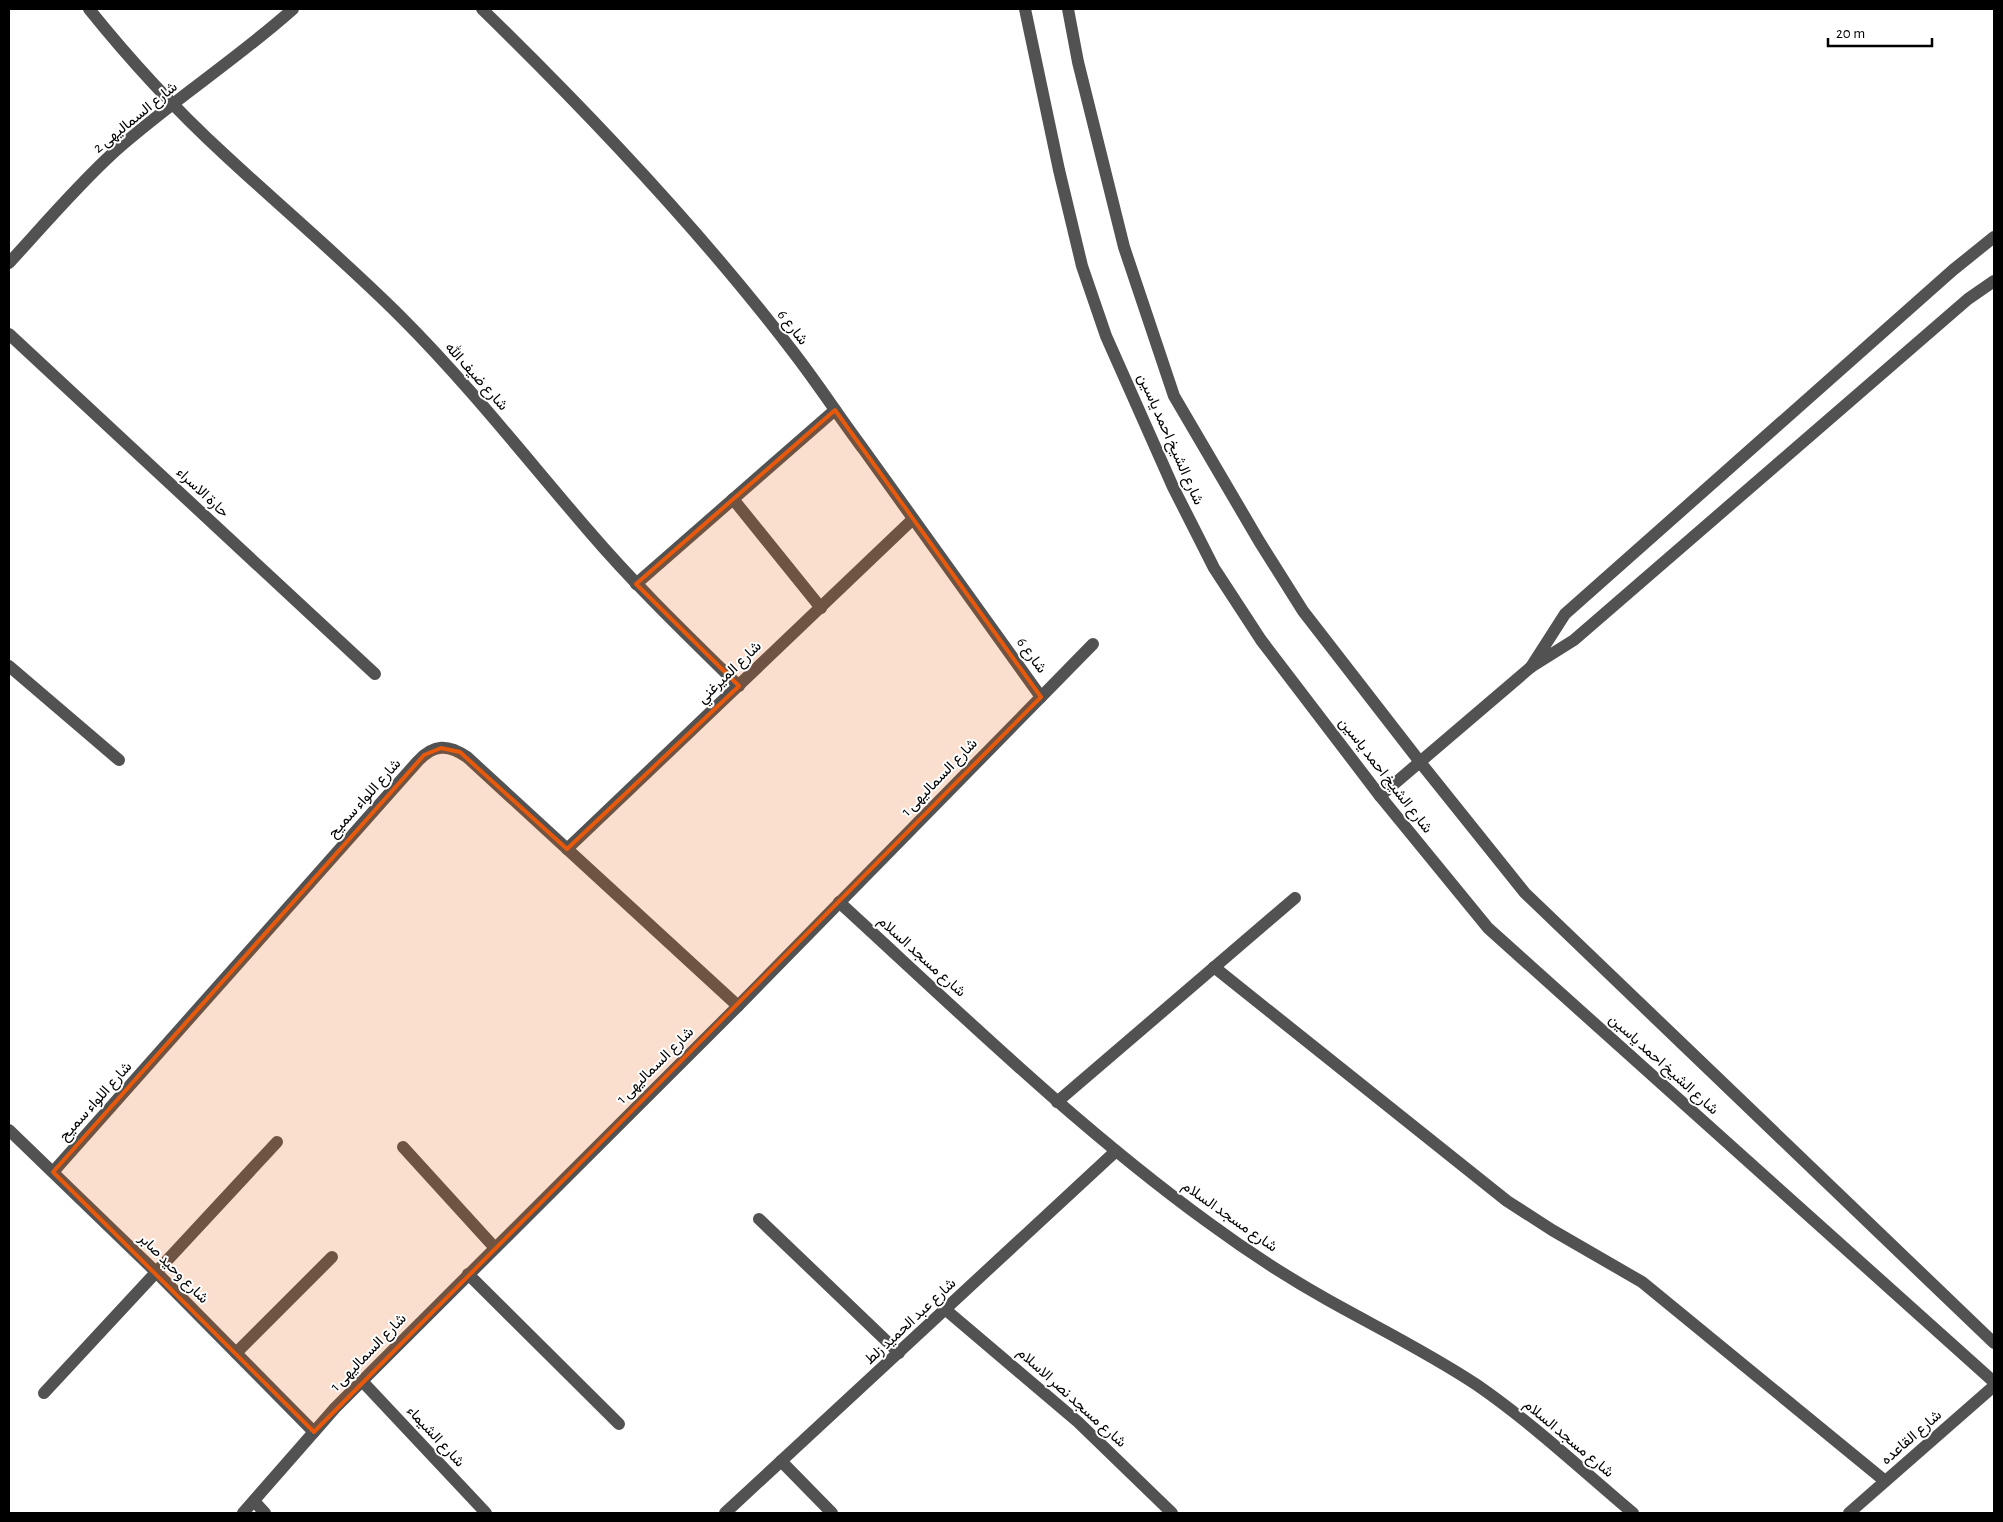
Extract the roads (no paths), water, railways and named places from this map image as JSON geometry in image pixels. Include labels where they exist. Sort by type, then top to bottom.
[{"type":"street","name":"شارع ضيف الله","points":[[89,9],[137,66],[174,105],[400,317],[473,394],[636,584],[739,686]]},
{"type":"street","name":"شارع السماليهى 2","points":[[9,263],[87,178],[114,153],[264,35],[293,9]]},
{"type":"street","name":"شارع 6","points":[[482,9],[561,86],[664,197],[794,353],[1041,697]]},
{"type":"street","name":"شارع الشيخ احمد ياسين","points":[[1025,9],[1059,170],[1082,266],[1106,336],[1173,487],[1214,568],[1261,640],[1380,796],[1488,928],[1994,1384]]},
{"type":"street","name":"شارع الشيخ احمد ياسين","points":[[1068,9],[1078,62],[1124,247],[1174,396],[1258,541],[1303,611],[1420,762],[1525,892],[1994,1343]]},
{"type":"street","points":[[1531,667],[1565,614],[1952,270],[1994,237]]},
{"type":"street","points":[[1380,796],[1531,667],[1574,640],[1968,299],[1994,281]]},
{"type":"street","name":"حارة الاسراء","points":[[9,334],[375,674]]},
{"type":"street","points":[[636,584],[835,410]]},
{"type":"street","points":[[733,499],[821,608]]},
{"type":"street","name":"شارع الميرغني","points":[[568,849],[914,519]]},
{"type":"street","name":"شارع السماليهى 1","points":[[243,1513],[314,1432],[362,1381],[738,1006],[1093,644]]},
{"type":"street","points":[[9,666],[119,760]]},
{"type":"street","name":"شارع اللواء سميح","points":[[53,1172],[424,755],[432,750],[451,748],[460,752],[738,1006]]},
{"type":"street","points":[[1057,1102],[1296,898]]},
{"type":"street","name":"شارع مسجد السلام","points":[[839,902],[1057,1102],[1116,1151],[1209,1222],[1264,1261],[1326,1299],[1435,1358],[1478,1386],[1519,1417],[1633,1513]]},
{"type":"street","points":[[1214,967],[1507,1201],[1649,1287],[1884,1481]]},
{"type":"street","name":"شارع وحيد صابر","points":[[9,1130],[156,1272],[314,1432]]},
{"type":"street","points":[[44,1393],[277,1142]]},
{"type":"street","points":[[403,1147],[494,1248]]},
{"type":"street","name":"شارع عبد الحميد زلط","points":[[725,1513],[1116,1151]]},
{"type":"street","points":[[759,1219],[899,1353]]},
{"type":"street","points":[[236,1353],[332,1257]]},
{"type":"street","points":[[468,1274],[619,1424]]},
{"type":"street","name":"شارع مسجد نصر الاسلام","points":[[946,1310],[1078,1422],[1172,1513]]},
{"type":"street","name":"شارع الشيماء","points":[[362,1381],[486,1513]]},
{"type":"street","name":"شارع القاعده","points":[[1849,1513],[1994,1384]]},
{"type":"street","points":[[781,1462],[832,1513]]},
{"type":"street","points":[[254,1501],[265,1513]]}]
